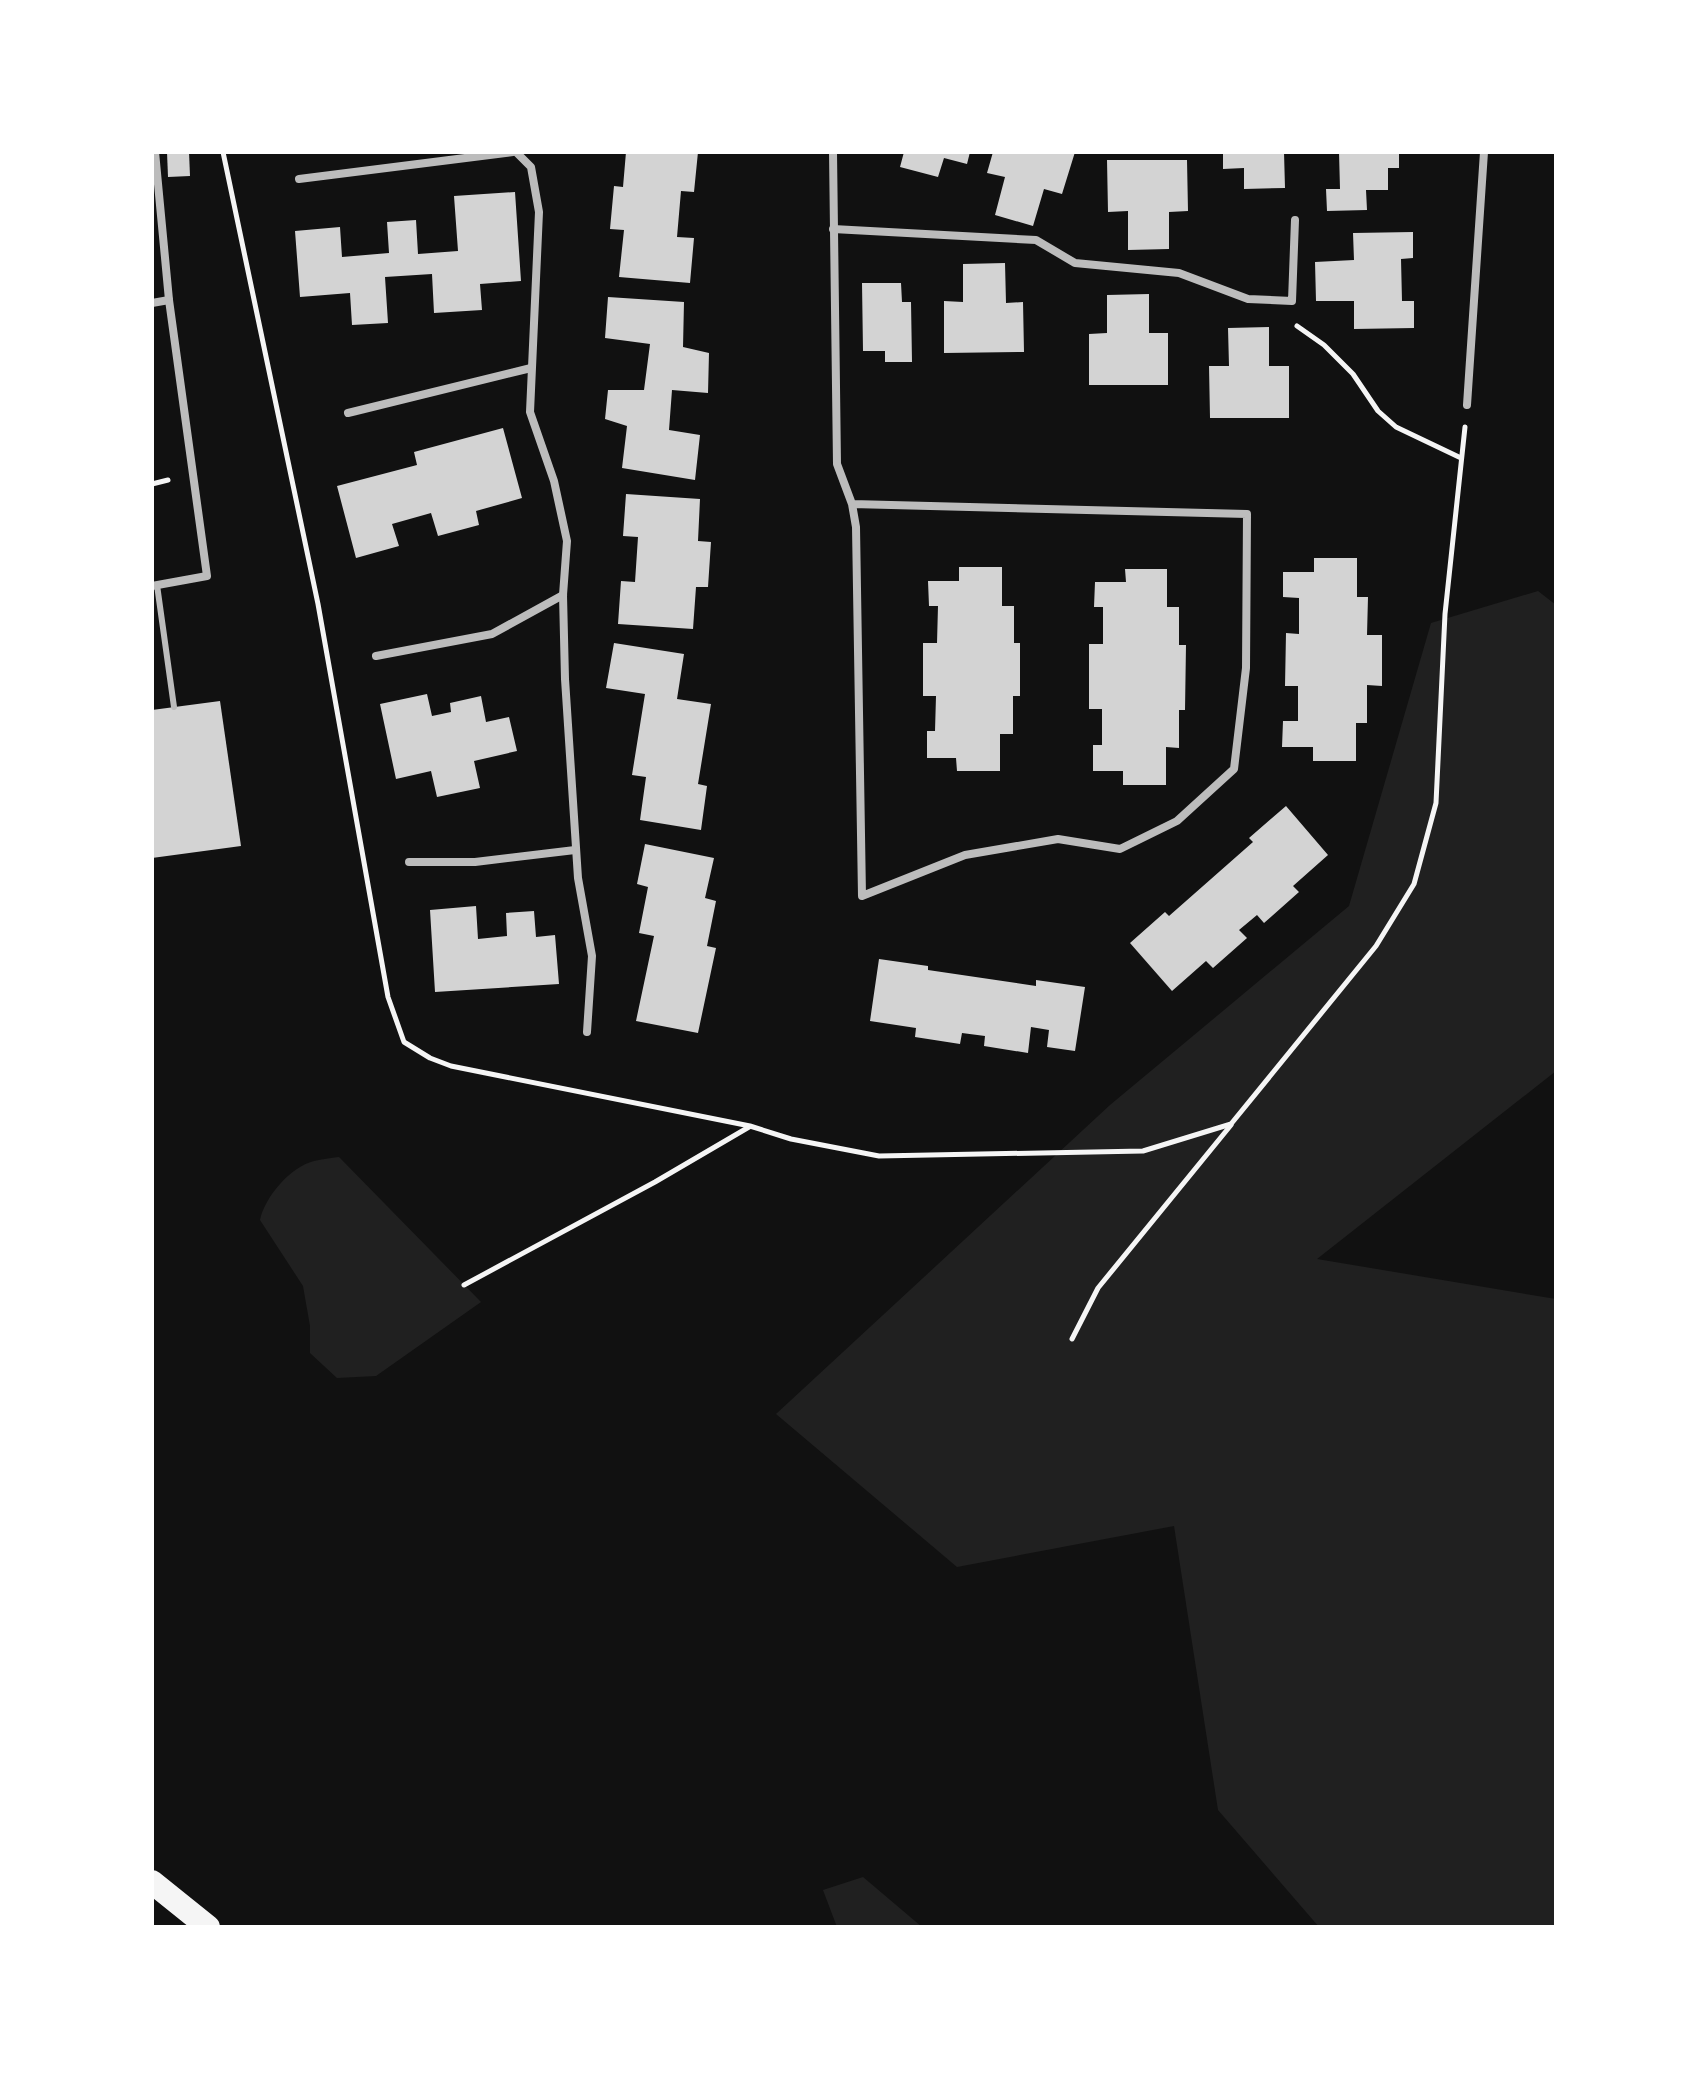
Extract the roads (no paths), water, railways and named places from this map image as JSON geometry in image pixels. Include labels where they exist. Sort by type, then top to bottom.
[{"type":"highway","points":[[152,1882],[208,1927]]},
{"type":"street","points":[[155,152],[169,300],[207,576],[155,585]]},
{"type":"street","points":[[299,179],[515,152],[531,167],[539,212],[530,412],[554,481],[567,541],[563,595],[565,679],[575,850],[592,956],[587,1032]]},
{"type":"street","points":[[833,152],[837,464],[852,504],[856,527],[862,896],[965,855],[1058,839],[1120,849],[1177,821],[1234,769],[1246,668],[1247,514],[852,504]]},
{"type":"street","points":[[1467,405],[1484,152]]},
{"type":"street","points":[[833,229],[1036,240],[1075,263],[1179,273],[1248,299],[1292,301],[1295,220]]},
{"type":"street","points":[[152,303],[169,300]]},
{"type":"street","points":[[348,413],[531,368]]},
{"type":"street","points":[[376,656],[492,634],[563,595]]},
{"type":"street","points":[[409,862],[475,862],[575,850]]},
{"type":"lane","points":[[155,585],[174,707]]}]
